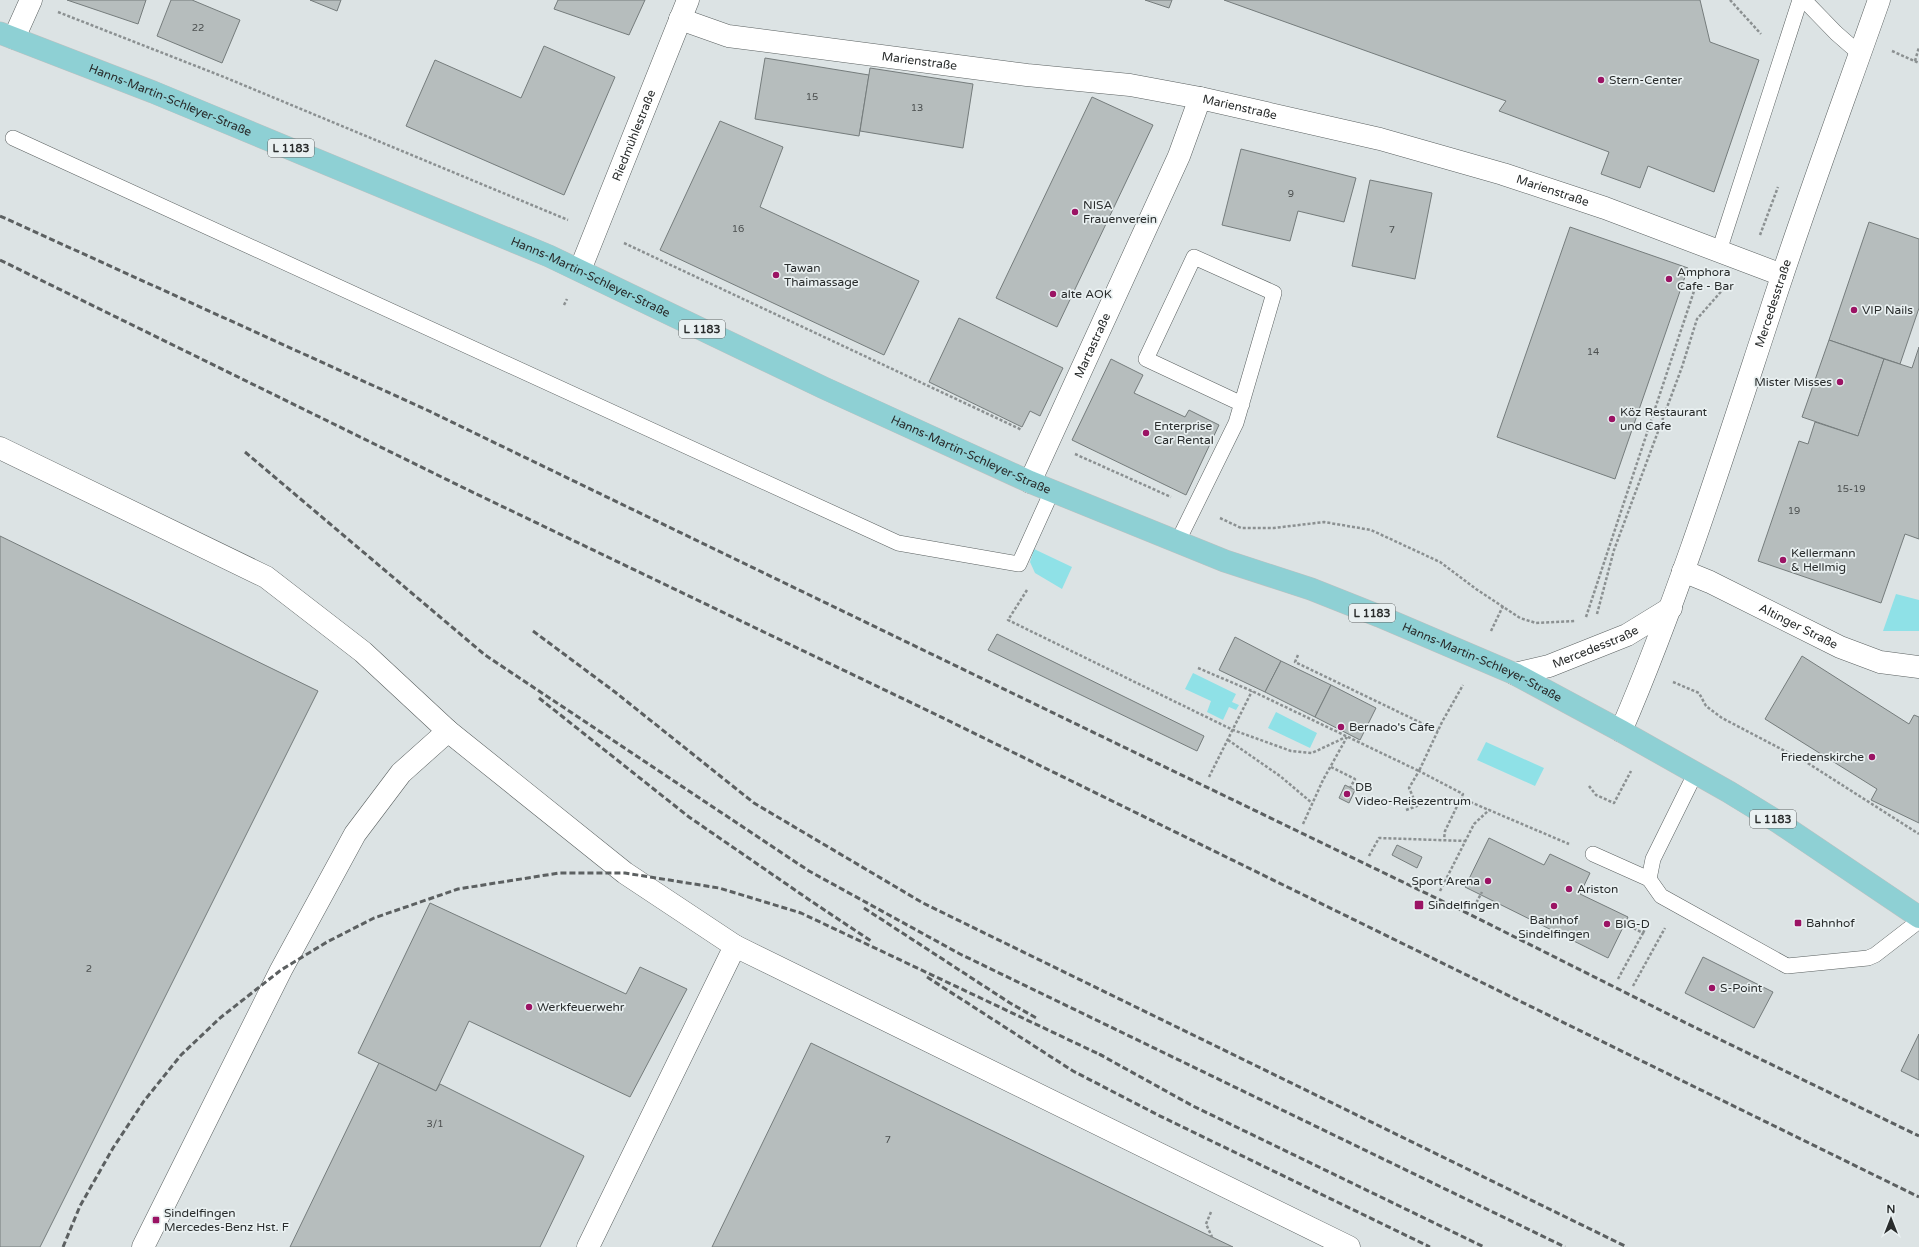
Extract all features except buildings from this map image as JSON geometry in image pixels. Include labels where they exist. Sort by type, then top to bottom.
[{"type":"main road","name":"Hanns-Martin-Schleyer-Straße","points":[[7,36],[160,95],[462,219],[580,270],[824,388],[1030,482],[1225,561],[1311,589],[1379,616],[1515,674],[1621,731],[1778,822],[1919,917]]},
{"type":"street","name":"Mercedesstraße","points":[[1621,731],[1648,669],[1671,608],[1704,514],[1782,275],[1879,0]]},
{"type":"street","points":[[7,36],[30,1]]},
{"type":"street","name":"Marienstraße","points":[[684,10],[728,36],[1027,75],[1130,85],[1200,98],[1380,140],[1503,174],[1605,208],[1782,275]]},
{"type":"street","name":"Riedmühlestraße","points":[[580,270],[684,10]]},
{"type":"street","name":"Martastraße","points":[[1030,482],[1179,156],[1200,98]]},
{"type":"street","points":[[0,448],[266,577],[363,652],[448,731],[625,873],[735,946],[1348,1247]]},
{"type":"street","name":"Altinger Straße","points":[[1683,571],[1716,584],[1840,647],[1880,662],[1919,667]]},
{"type":"street","name":"Mercedesstraße","points":[[1515,674],[1549,666],[1627,635],[1671,608]]},
{"type":"street","points":[[143,1247],[281,970],[355,834],[401,773],[448,731]]},
{"type":"street","points":[[588,1247],[735,946]]},
{"type":"lane","points":[[1714,249],[1800,0]]},
{"type":"lane","points":[[1804,0],[1836,34],[1860,54]]},
{"type":"lane","points":[[13,138],[898,543],[1019,564],[1052,491]]},
{"type":"lane","points":[[1178,541],[1236,423],[1242,404],[1274,293],[1194,258],[1146,359],[1242,404]]},
{"type":"lane","points":[[1649,879],[1653,859],[1695,774]]},
{"type":"lane","points":[[1593,854],[1649,879],[1661,896],[1786,966],[1868,958],[1875,955],[1919,921]]},
{"type":"path","points":[[1730,0],[1764,38]]},
{"type":"path","points":[[30,1],[224,77],[549,213],[596,230],[1049,443],[1241,528],[1274,528],[1324,522],[1371,530],[1440,562],[1476,589],[1520,618],[1536,624],[1570,622],[1597,614]]},
{"type":"path","points":[[1915,61],[1919,47]]},
{"type":"path","points":[[1586,618],[1714,249]]},
{"type":"path","points":[[1610,642],[1597,614],[1614,550],[1682,366],[1696,319],[1747,262]]},
{"type":"path","points":[[1031,583],[1008,620],[1233,730],[1291,751],[1312,754],[1347,737]]},
{"type":"path","points":[[1298,655],[1294,662],[1438,731]]},
{"type":"path","points":[[1198,668],[1252,691],[1419,771],[1463,794],[1445,831],[1444,839]]},
{"type":"path","points":[[1648,669],[1676,684],[1698,693],[1706,706],[1722,718],[1806,762],[1919,834]]},
{"type":"path","points":[[1209,777],[1252,691]]},
{"type":"path","points":[[1406,810],[1417,806],[1410,788],[1442,722]]},
{"type":"path","points":[[1303,824],[1312,803],[1347,737]]},
{"type":"path","points":[[1228,740],[1280,776],[1312,803]]},
{"type":"path","points":[[1331,767],[1355,779],[1350,788]]},
{"type":"path","points":[[1461,798],[1593,854]]},
{"type":"path","points":[[1440,891],[1474,824],[1489,810]]},
{"type":"path","points":[[1369,856],[1379,838],[1444,839],[1466,841]]},
{"type":"path","points":[[1474,907],[1482,892]]},
{"type":"path","points":[[1633,986],[1678,905]]},
{"type":"path","points":[[1618,979],[1643,933],[1625,924]]},
{"type":"shaded area","points":[[1034,549],[1072,567],[1062,589],[1035,573],[1030,562]]},
{"type":"shaded area","points":[[1896,594],[1919,600],[1919,631],[1883,631]]},
{"type":"shaded area","points":[[1193,673],[1236,694],[1232,702],[1239,705],[1236,710],[1229,707],[1223,720],[1207,712],[1211,701],[1185,689]]},
{"type":"shaded area","points":[[1276,712],[1317,733],[1310,748],[1268,728]]},
{"type":"shaded area","points":[[1486,742],[1544,768],[1535,786],[1477,760]]},
{"type":"railway","points":[[0,216],[427,410],[1471,915],[1688,1024],[1919,1136]]},
{"type":"railway","points":[[0,260],[466,489],[939,716],[1919,1197]]},
{"type":"railway","points":[[245,452],[485,655],[809,871],[960,954],[1565,1247]]},
{"type":"railway","points":[[533,631],[615,692],[754,803],[923,903],[1627,1247]]},
{"type":"railway","points":[[539,698],[689,817],[871,941]]},
{"type":"railway","points":[[63,1247],[80,1206],[113,1148],[144,1101],[181,1055],[220,1018],[281,970],[327,942],[374,918],[458,889],[559,873],[625,873],[719,888],[801,913],[1103,1056]]},
{"type":"railway","points":[[864,908],[1010,1003],[1038,1019]]},
{"type":"railway","points":[[927,977],[1073,1071],[1158,1115],[1430,1247]]},
{"type":"railway","points":[[1099,1054],[1193,1106],[1484,1247]]},
{"type":"place","name":"Stern-Center","points":[[1601,80]]},
{"type":"place","name":"NISA Frauenverein","points":[[1075,212]]},
{"type":"place","name":"Tawan Thaimassage","points":[[776,275]]},
{"type":"place","name":"Amphora Cafe - Bar","points":[[1669,279]]},
{"type":"place","name":"alte AOK","points":[[1053,294]]},
{"type":"place","name":"VIP Nails","points":[[1854,310]]},
{"type":"place","name":"Mister Misses","points":[[1840,382]]},
{"type":"place","name":"Köz Restaurant und Cafe","points":[[1612,419]]},
{"type":"place","name":"Enterprise Car Rental","points":[[1146,433]]},
{"type":"place","name":"Kellermann & Hellmig","points":[[1783,560]]},
{"type":"place","name":"Bernado's Cafe","points":[[1341,727]]},
{"type":"place","name":"Friedenskirche","points":[[1872,757]]},
{"type":"place","name":"DB Video-Reisezentrum","points":[[1347,794]]},
{"type":"place","name":"Sport Arena","points":[[1488,881]]},
{"type":"place","name":"Ariston","points":[[1569,889]]},
{"type":"place","name":"Sindelfingen","points":[[1419,905]]},
{"type":"place","name":"Bahnhof Sindelfingen","points":[[1554,906]]},
{"type":"place","name":"Bahnhof","points":[[1798,923]]},
{"type":"place","name":"BIG-D","points":[[1607,924]]},
{"type":"place","name":"S-Point","points":[[1712,988]]},
{"type":"place","name":"Werkfeuerwehr","points":[[529,1007]]},
{"type":"place","name":"Sindelfingen Mercedes-Benz Hst. F","points":[[156,1220]]}]
